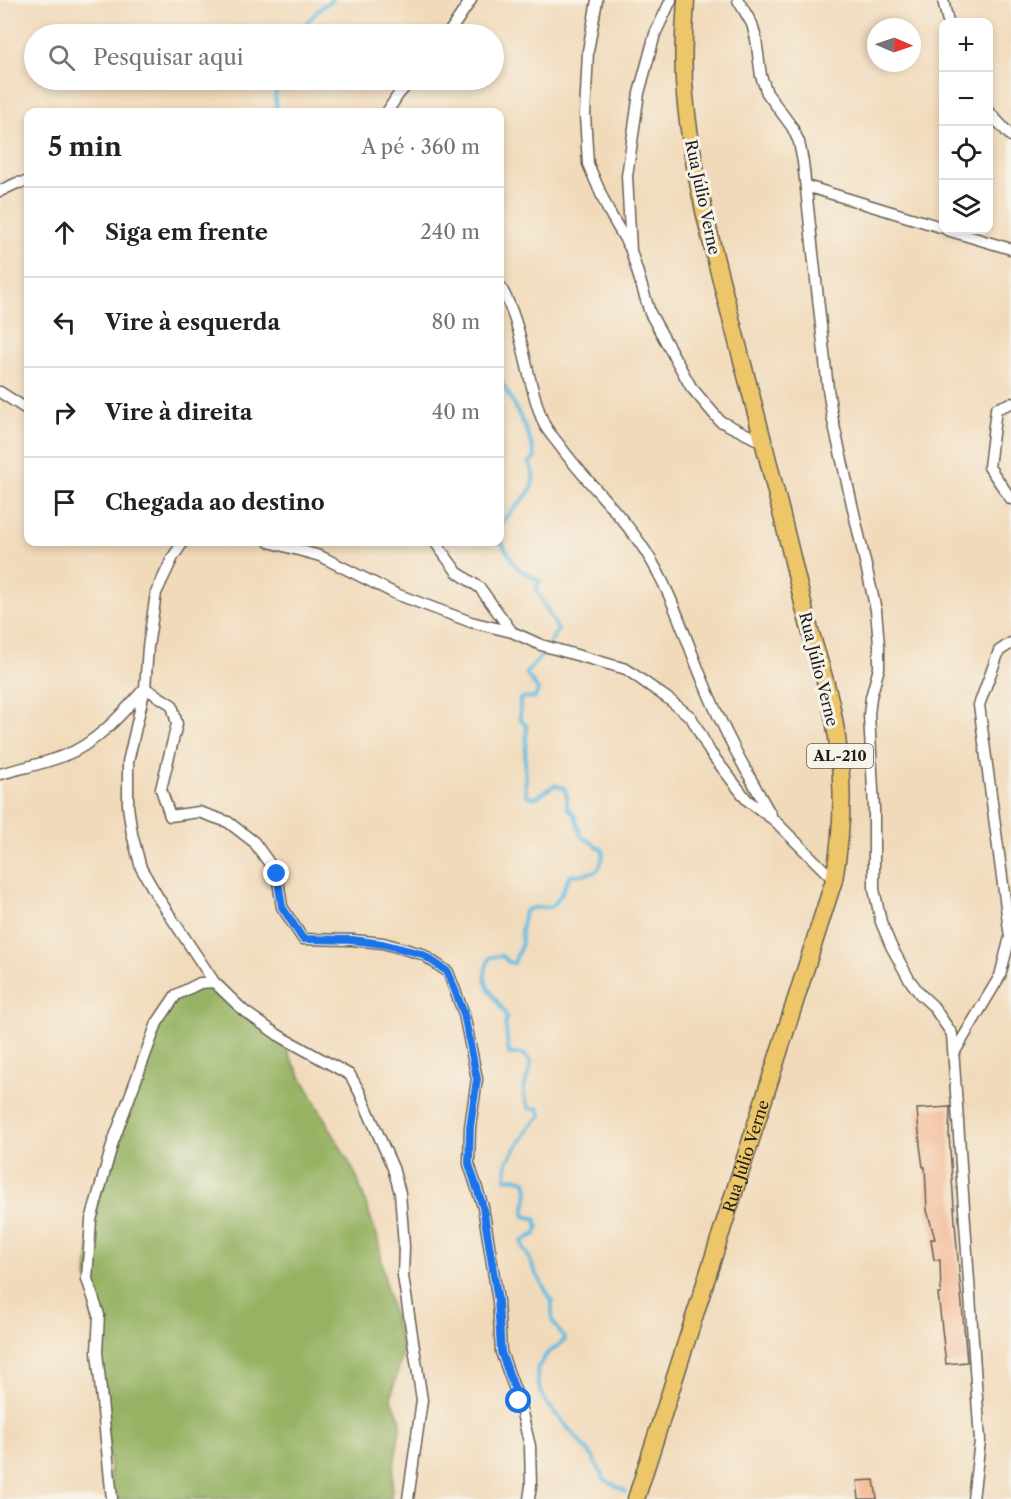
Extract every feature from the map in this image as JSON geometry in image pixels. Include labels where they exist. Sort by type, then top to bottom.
[{"type":"main road","name":"Rua Júlio Verne","points":[[636,1499],[834,880],[841,843],[843,800],[840,758],[831,703],[806,617],[706,219],[691,147],[685,94],[683,41],[686,0]]},
{"type":"street","points":[[455,24],[471,0]]},
{"type":"street","points":[[597,0],[588,51],[585,115],[588,164],[608,210],[631,250],[650,314],[691,387],[720,421],[764,443]]},
{"type":"street","points":[[631,250],[627,176],[639,93],[656,34],[671,0]]},
{"type":"street","points":[[738,0],[754,31],[761,76],[768,93],[792,127],[799,142],[831,411],[876,610],[879,668],[869,715],[874,808],[874,889],[881,922],[891,946],[920,994],[933,1006],[952,1034],[980,1441],[973,1499]]},
{"type":"street","points":[[943,0],[947,18]]},
{"type":"street","points":[[390,108],[402,90]]},
{"type":"street","points":[[993,116],[1011,136]]},
{"type":"street","points":[[0,191],[24,182]]},
{"type":"street","points":[[806,186],[939,227]]},
{"type":"street","points":[[962,234],[1011,249]]},
{"type":"street","points":[[504,295],[514,316],[526,366],[545,426],[573,464],[609,504],[647,552],[674,607],[703,682],[739,758],[774,820]]},
{"type":"street","points":[[0,392],[24,407]]},
{"type":"street","points":[[1011,403],[996,409],[989,467],[1011,498]]},
{"type":"street","points":[[180,546],[156,593],[145,688],[128,762],[128,806],[132,834],[141,868],[214,982],[244,1011],[278,1035],[350,1076],[360,1091],[393,1168],[400,1193],[404,1246],[403,1276],[422,1400],[408,1499]]},
{"type":"street","points":[[284,546],[320,556],[396,594],[471,622],[512,632],[555,650],[626,669],[691,717],[710,752],[747,800],[774,820],[834,880]]},
{"type":"street","points":[[438,546],[457,572],[480,588],[512,632]]},
{"type":"street","points":[[954,1053],[1000,976],[1010,937],[979,705],[999,651],[1011,643]]},
{"type":"street","points":[[0,774],[66,756],[118,719],[145,688]]},
{"type":"street","points":[[145,688],[172,705],[177,724],[160,789],[170,816],[199,812],[228,822],[254,842],[277,874],[282,907],[303,939],[353,940],[383,944],[422,954],[448,972],[464,1014],[477,1079],[470,1127],[469,1164],[483,1207],[498,1301],[501,1352],[519,1401],[530,1446],[529,1499]]},
{"type":"street","points":[[1000,976],[1011,970]]},
{"type":"street","points":[[112,1499],[97,1352],[99,1315],[87,1279],[91,1220],[113,1142],[157,1023],[176,995],[200,983],[214,982]]},
{"type":"green space","points":[[214,982],[278,1035],[356,1175],[378,1239],[387,1291],[403,1351],[391,1397],[401,1421],[391,1499],[112,1499],[99,1315],[87,1279],[91,1220],[157,1023],[176,995]]},
{"type":"building","points":[[950,1107],[949,1135],[967,1362],[946,1364],[938,1294],[941,1294],[940,1260],[934,1260],[931,1239],[935,1239],[927,1210],[925,1167],[923,1167],[917,1109]]},
{"type":"building","points":[[874,1480],[877,1499],[859,1499],[857,1481]]},
{"type":"waterway","points":[[305,24],[332,0]]},
{"type":"waterway","points":[[276,90],[276,108]]},
{"type":"waterway","points":[[504,386],[525,427],[535,458],[529,463],[533,477],[531,489],[504,520]]},
{"type":"waterway","points":[[504,545],[516,566],[540,581],[536,589],[558,630],[539,659],[526,673],[538,690],[535,698],[520,699],[520,719],[527,727],[526,795],[535,798],[555,785],[564,788],[567,807],[575,816],[581,836],[603,850],[601,865],[595,872],[571,875],[561,895],[550,907],[531,908],[525,911],[521,931],[522,943],[514,963],[508,962],[502,956],[490,957],[486,967],[486,983],[507,1017],[505,1022],[509,1054],[523,1054],[531,1062],[524,1090],[526,1102],[530,1109],[538,1108],[541,1115],[530,1127],[507,1162],[506,1179],[526,1181],[528,1191],[524,1215],[535,1218],[538,1227],[536,1234],[522,1241],[523,1248],[552,1301],[552,1320],[565,1340],[546,1355],[537,1369],[538,1383],[545,1401],[593,1457],[604,1479],[626,1492]]},
{"type":"route","points":[[277,874],[282,907],[303,939],[353,940],[383,944],[422,954],[448,972],[464,1014],[470,1054],[477,1079],[470,1127],[469,1164],[483,1207],[498,1301],[501,1352],[519,1401]]}]
